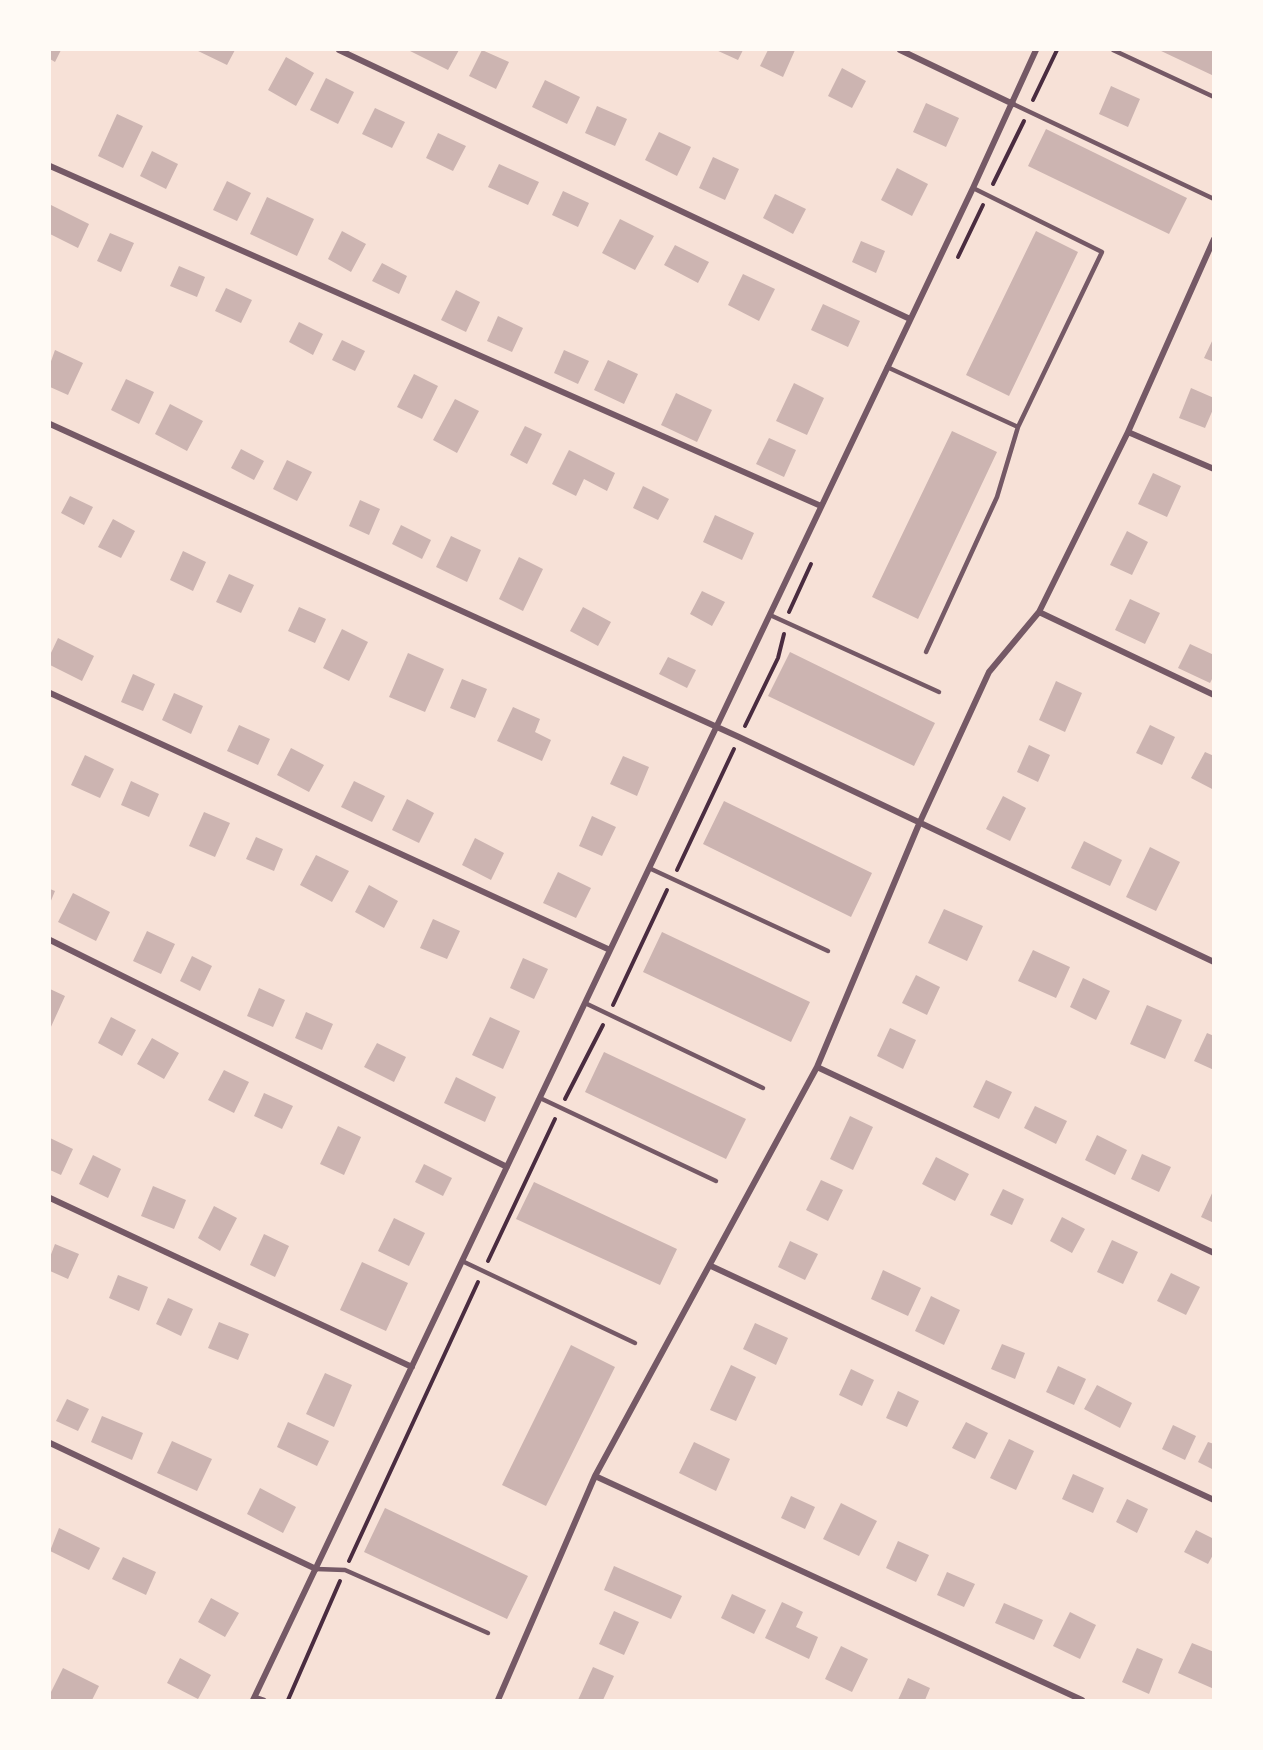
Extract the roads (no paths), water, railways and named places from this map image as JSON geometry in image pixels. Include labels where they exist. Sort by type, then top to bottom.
[{"type":"street","points":[[339,50],[910,320]]},
{"type":"street","points":[[900,50],[1012,104]]},
{"type":"street","points":[[254,1699],[973,188],[1036,50]]},
{"type":"street","points":[[50,166],[821,506]]},
{"type":"street","points":[[499,1700],[595,1476],[817,1067],[919,824],[988,672],[1040,612],[1128,432],[1214,239]]},
{"type":"street","points":[[50,424],[716,727],[1214,962]]},
{"type":"street","points":[[1128,432],[1214,469]]},
{"type":"street","points":[[1040,612],[1214,695]]},
{"type":"street","points":[[50,693],[610,950]]},
{"type":"street","points":[[50,940],[507,1167]]},
{"type":"street","points":[[817,1067],[1214,1253]]},
{"type":"street","points":[[50,1197],[412,1367]]},
{"type":"street","points":[[711,1266],[1214,1500]]},
{"type":"street","points":[[50,1443],[316,1569]]},
{"type":"street","points":[[595,1476],[1082,1701]]},
{"type":"lane","points":[[1113,50],[1214,97]]},
{"type":"lane","points":[[1012,104],[1214,199]]},
{"type":"lane","points":[[926,652],[997,497],[1018,427],[1102,252],[973,188]]},
{"type":"lane","points":[[887,367],[1018,427]]},
{"type":"lane","points":[[770,615],[939,692]]},
{"type":"lane","points":[[649,868],[828,951]]},
{"type":"lane","points":[[585,1004],[764,1088]]},
{"type":"lane","points":[[540,1098],[716,1181]]},
{"type":"lane","points":[[462,1261],[635,1343]]},
{"type":"lane","points":[[316,1569],[345,1570],[488,1633]]},
{"type":"lane","points":[[254,1699],[264,1701]]}]
